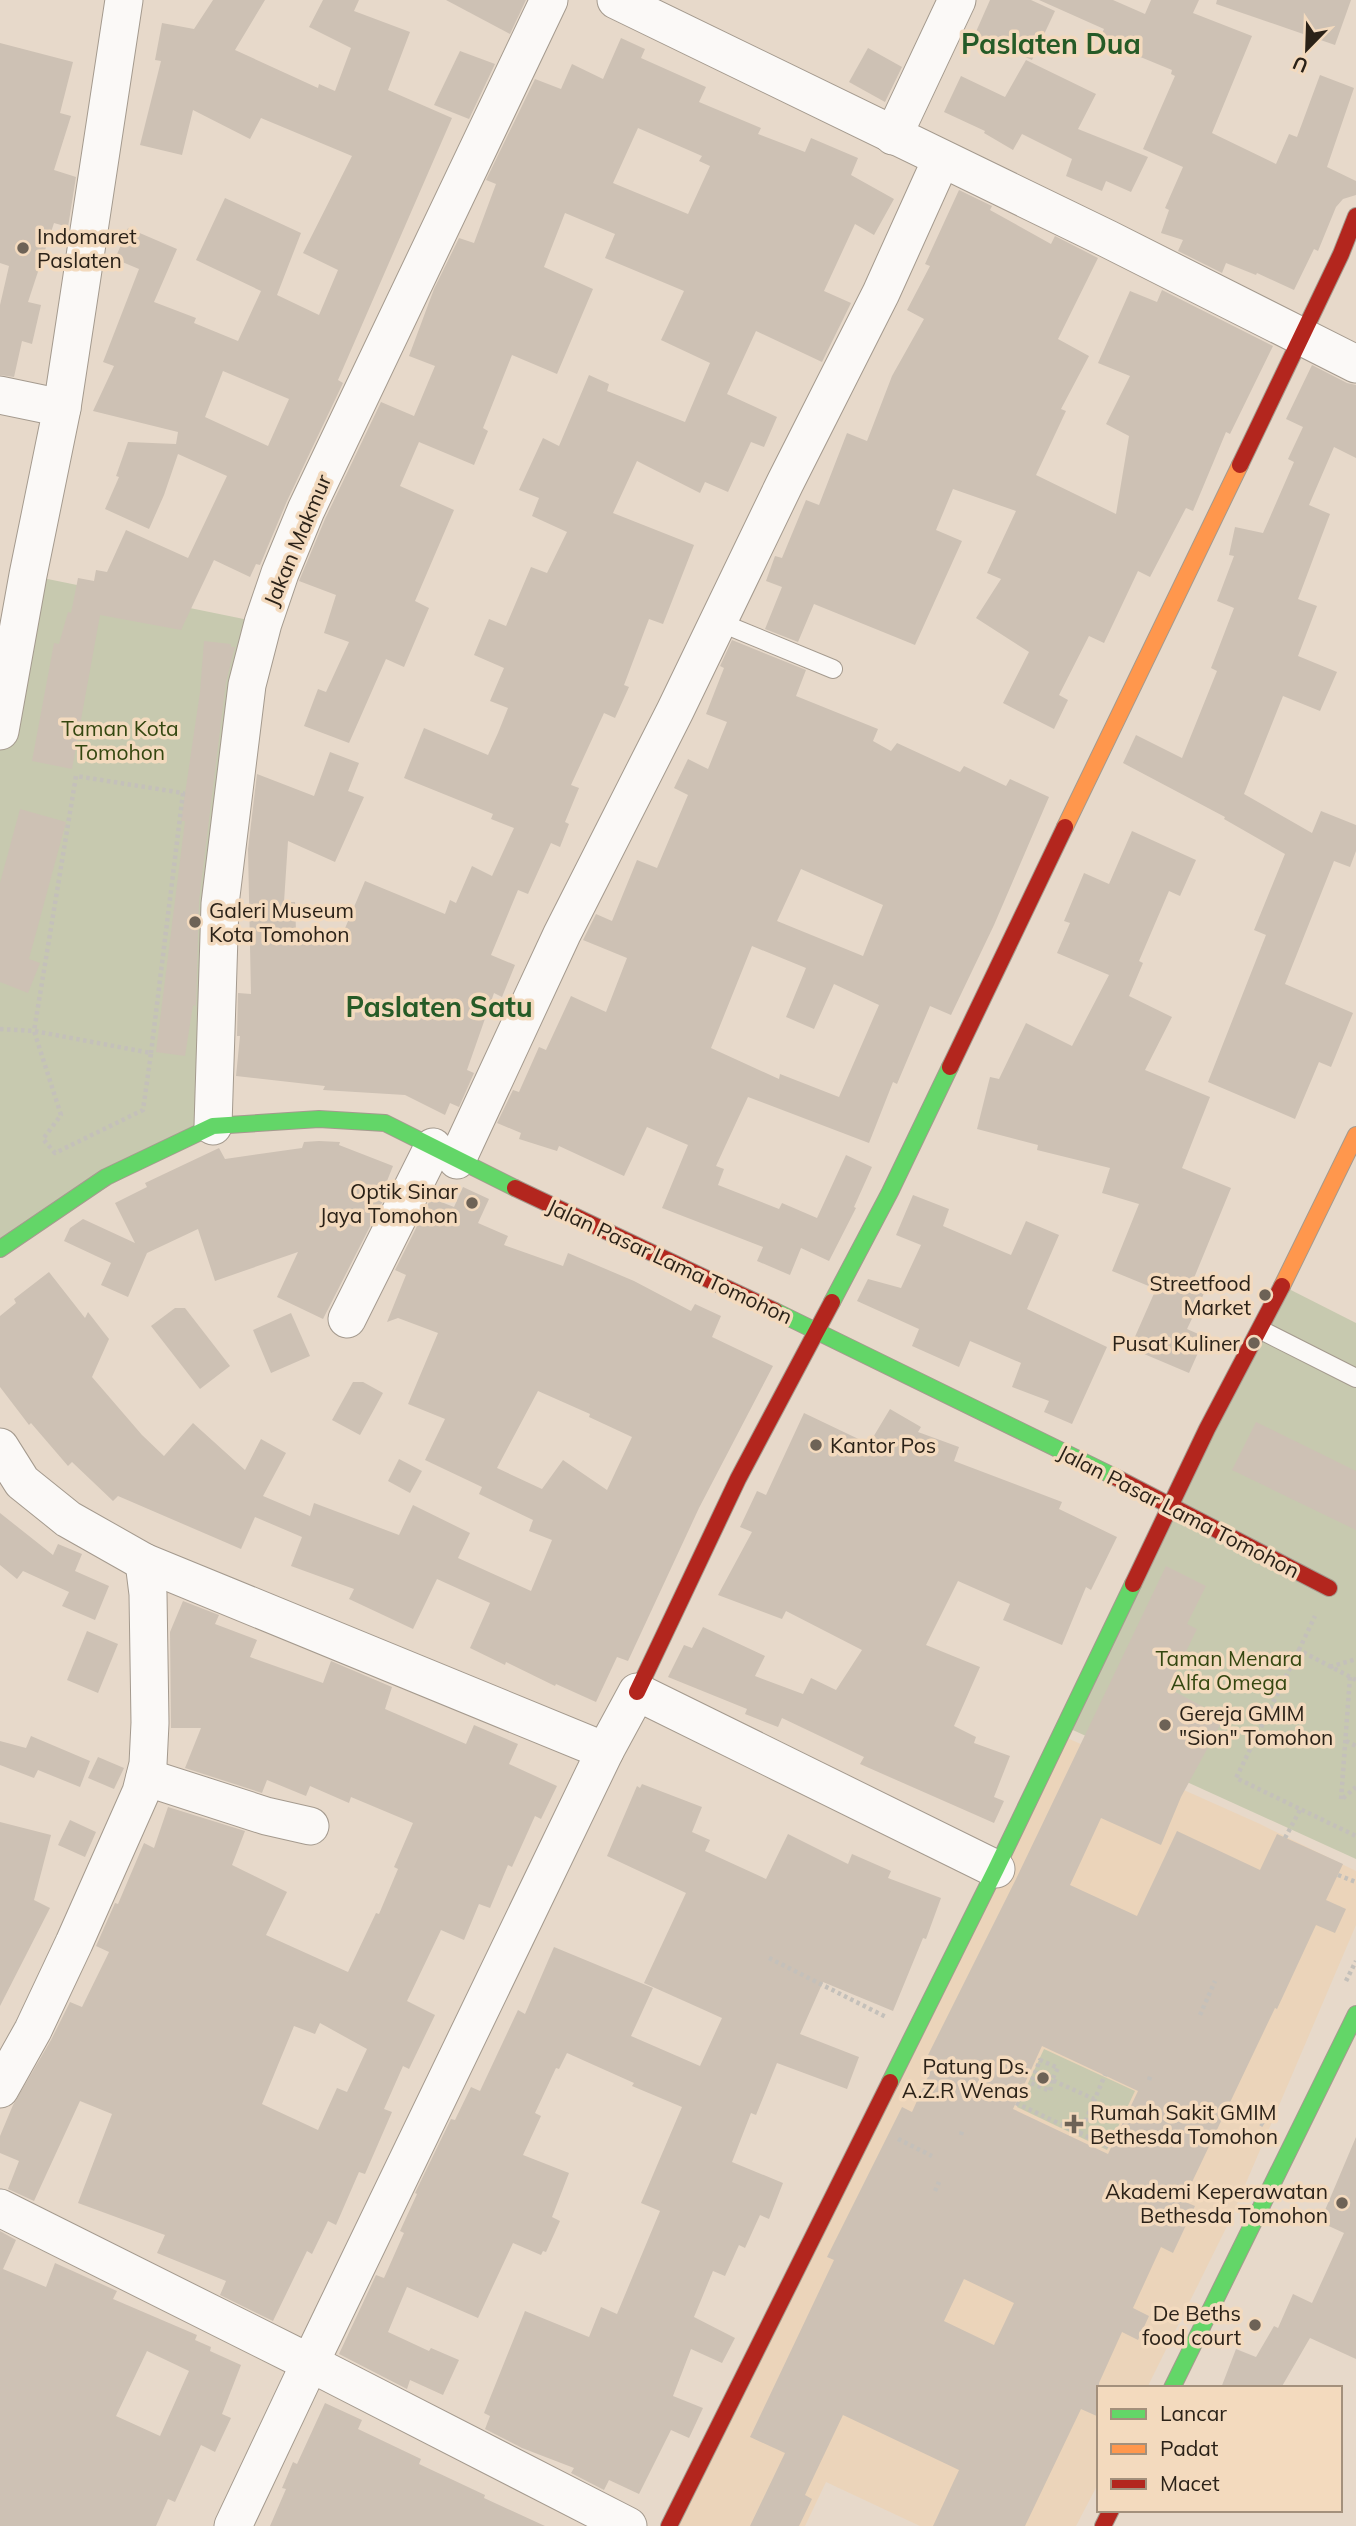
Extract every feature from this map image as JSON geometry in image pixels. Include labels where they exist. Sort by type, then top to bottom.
[{"type":"main road","points":[[637,1692],[738,1479],[890,1192],[1341,254],[1356,216]]},
{"type":"main road","name":"Jalan Pasar Lama Tomohon","points":[[0,1249],[106,1177],[213,1126],[319,1119],[385,1123],[1171,1504],[1329,1588]]},
{"type":"main road","points":[[669,2526],[996,1869],[1207,1429],[1261,1330],[1356,1135]]},
{"type":"main road","points":[[1173,2386],[1356,2014]]},
{"type":"street","points":[[0,731],[6,661],[62,408],[124,0]]},
{"type":"street","name":"Jakan Makmur","points":[[213,1126],[220,904],[247,685],[263,622],[306,510],[549,0]]},
{"type":"street","points":[[615,0],[1108,239],[1356,364]]},
{"type":"street","points":[[893,136],[957,0]]},
{"type":"street","points":[[347,1318],[445,1154],[562,934],[881,293],[941,159]]},
{"type":"street","points":[[0,395],[62,408]]},
{"type":"street","points":[[0,1447],[22,1482],[68,1519],[144,1562],[605,1751]]},
{"type":"street","points":[[0,2089],[33,2030],[74,1943],[145,1777],[150,1723],[148,1594],[144,1562]]},
{"type":"street","points":[[233,2526],[605,1751],[637,1692],[996,1869]]},
{"type":"street","points":[[145,1777],[266,1816],[310,1826]]},
{"type":"street","points":[[0,2208],[628,2526]]},
{"type":"lane","points":[[719,622],[832,669]]},
{"type":"lane","points":[[1261,1330],[1356,1378]]},
{"type":"path","points":[[76,776],[183,793],[143,1110],[55,1153],[43,1139],[61,1115],[34,1031],[76,776]]},
{"type":"path","points":[[0,1029],[34,1031],[151,1053]]},
{"type":"path","points":[[1356,1680],[1298,1650],[1236,1778],[1356,1836]]},
{"type":"path","points":[[1330,1667],[1356,1659]]},
{"type":"path","points":[[1350,1677],[1341,1800],[1356,1787]]},
{"type":"path","points":[[1346,1741],[1356,1746]]},
{"type":"path","points":[[1285,1838],[1300,1810]]},
{"type":"path","points":[[1338,1875],[1356,1882]]},
{"type":"path","points":[[769,1958],[915,2032]]},
{"type":"path","points":[[1200,2015],[1215,1981]]},
{"type":"path","points":[[1040,2060],[1058,2068],[1052,2080],[1049,2091],[1031,2083],[1040,2060]]},
{"type":"path","points":[[1080,2134],[1105,2075]]},
{"type":"path","points":[[1052,2080],[1094,2099]]},
{"type":"path","points":[[1016,2103],[1111,2148]]},
{"type":"path","points":[[936,2191],[939,2182]]},
{"type":"shaded area","name":"Rumah Sakit GMIM Bethesda Tomohon","points":[[1065,1737],[1260,1824],[1356,1871],[1356,1925],[1231,2218],[1148,2386],[1097,2386],[1097,2486],[1076,2526],[920,2526],[826,2482],[805,2526],[679,2526]]},
{"type":"green space","name":"Taman Kota Tomohon","points":[[28,575],[263,623],[213,1126],[0,1249],[0,731]]},
{"type":"green space","name":"Taman Menara Alfa Omega","points":[[1283,1286],[1356,1323],[1356,1859],[1064,1726]]},
{"type":"green space","points":[[1044,2049],[1135,2091],[1107,2150],[1017,2107]]},
{"type":"building","points":[[213,0],[265,0],[235,50],[318,88],[319,84],[335,91],[351,48],[309,27],[323,0],[359,0],[354,11],[410,32],[388,90],[452,118],[338,380],[343,383],[260,565],[256,564],[250,577],[214,560],[181,630],[100,615],[72,769],[32,761],[54,643],[59,644],[68,612],[71,613],[78,578],[94,581],[96,570],[107,572],[126,530],[188,558],[227,476],[178,454],[149,529],[105,509],[119,477],[116,476],[128,442],[176,444],[178,432],[93,411],[114,366],[103,362],[139,269],[115,259],[128,228],[177,249],[154,302],[196,318],[194,323],[238,341],[261,291],[196,260],[225,198],[301,233],[277,295],[319,315],[338,270],[303,253],[352,156],[261,118],[250,139],[193,110],[182,155],[140,145],[161,61],[155,60],[162,23],[194,29]],"holes":[[[223,371],[289,399],[268,446],[205,417]]]},
{"type":"building","points":[[446,0],[526,0],[510,34]]},
{"type":"building","points":[[990,0],[1031,0],[1055,11],[1032,60],[975,34]]},
{"type":"building","points":[[1039,0],[1113,0],[1145,14],[1151,0],[1199,0],[1193,13],[1252,36],[1212,133],[1276,164],[1289,134],[1297,137],[1320,75],[1354,88],[1327,167],[1356,181],[1356,195],[1343,199],[1336,207],[1318,251],[1314,249],[1294,290],[1257,273],[1256,275],[1226,263],[1222,273],[1178,251],[1183,240],[1161,233],[1169,210],[1165,208],[1183,167],[1143,149],[1175,76],[1171,74],[1172,70],[1099,40],[1104,29]]},
{"type":"building","points":[[1217,0],[1351,0],[1335,45],[1216,4]]},
{"type":"building","points":[[621,38],[645,49],[641,58],[706,87],[699,102],[761,128],[758,134],[805,152],[811,138],[858,158],[851,175],[894,199],[874,235],[855,224],[824,291],[851,303],[822,362],[756,331],[727,394],[777,417],[764,447],[751,442],[728,492],[705,482],[700,493],[637,461],[613,513],[694,545],[663,624],[649,619],[624,685],[629,687],[615,718],[604,713],[571,785],[579,788],[565,822],[569,824],[560,847],[551,843],[528,894],[518,890],[491,955],[515,965],[502,997],[494,993],[467,1070],[474,1073],[459,1107],[450,1103],[445,1115],[405,1095],[323,1090],[325,1086],[236,1076],[240,1036],[237,1036],[238,993],[251,994],[248,849],[257,774],[314,796],[330,752],[359,763],[348,791],[364,797],[335,862],[288,841],[284,902],[295,902],[296,932],[343,933],[365,881],[445,914],[450,900],[456,903],[472,866],[492,876],[514,828],[491,819],[493,814],[404,778],[424,728],[488,755],[508,708],[490,701],[504,668],[474,655],[489,619],[506,626],[531,567],[547,573],[567,532],[532,516],[539,498],[519,490],[543,438],[559,446],[589,375],[609,384],[607,391],[685,422],[710,363],[661,340],[684,291],[605,258],[615,234],[565,213],[544,267],[593,289],[557,374],[512,355],[483,428],[488,431],[474,465],[419,442],[400,486],[454,510],[415,601],[429,608],[404,667],[386,659],[349,743],[304,726],[318,689],[326,692],[349,642],[324,633],[336,595],[299,581],[325,519],[381,402],[414,416],[435,366],[409,356],[434,289],[459,238],[474,243],[496,184],[486,180],[535,79],[561,89],[572,64],[603,79]],"holes":[[[638,128],[702,156],[699,161],[710,166],[688,214],[613,183]]]},
{"type":"building","points":[[0,43],[73,62],[60,113],[71,116],[54,170],[76,177],[68,227],[54,223],[28,302],[41,305],[32,344],[22,341],[14,377],[0,375],[0,305],[9,266],[0,263]]},
{"type":"building","points":[[868,48],[902,67],[885,102],[849,82]]},
{"type":"building","points":[[460,51],[495,64],[469,119],[434,105]]},
{"type":"building","points":[[1026,60],[1096,94],[1078,129],[1148,157],[1131,192],[1106,181],[1102,191],[1066,176],[1072,159],[1022,134],[1013,150],[984,133],[985,131],[944,112],[961,76],[1005,97]]},
{"type":"building","points":[[959,190],[992,206],[990,210],[1051,244],[1055,236],[1098,258],[1058,339],[1089,356],[1061,409],[1066,411],[1036,475],[1116,514],[1129,436],[1106,424],[1130,376],[1098,363],[1130,291],[1157,302],[1162,290],[1273,346],[1230,434],[1226,432],[1193,511],[1186,508],[1150,577],[1138,571],[1104,643],[1089,636],[1059,695],[1068,700],[1054,729],[1003,703],[1029,652],[976,618],[1001,579],[987,573],[1016,511],[953,489],[936,530],[962,541],[915,645],[814,604],[798,642],[765,629],[782,587],[766,581],[775,556],[782,558],[806,500],[819,505],[847,433],[867,441],[892,376],[924,319],[907,310],[930,266],[925,264]]},
{"type":"building","points":[[1312,365],[1356,385],[1356,458],[1334,447],[1309,505],[1330,514],[1298,599],[1317,606],[1298,656],[1337,672],[1320,711],[1283,696],[1244,794],[1312,833],[1321,811],[1356,825],[1356,851],[1350,867],[1334,861],[1285,984],[1353,1013],[1331,1067],[1319,1062],[1295,1119],[1208,1082],[1266,935],[1254,930],[1285,854],[1224,819],[1225,817],[1123,763],[1136,735],[1182,758],[1217,671],[1211,668],[1234,608],[1217,601],[1234,556],[1229,555],[1235,527],[1263,533],[1294,462],[1288,459],[1303,427],[1286,419]]},
{"type":"building","points":[[732,640],[806,670],[796,696],[878,729],[873,741],[891,751],[897,743],[960,772],[964,766],[1006,786],[1010,779],[1049,797],[994,925],[951,1015],[930,1006],[897,1084],[893,1082],[869,1143],[748,1097],[716,1166],[724,1169],[718,1185],[779,1209],[782,1203],[817,1218],[846,1155],[872,1167],[854,1207],[856,1208],[829,1261],[801,1248],[790,1275],[757,1261],[763,1247],[662,1208],[688,1145],[647,1127],[624,1176],[559,1146],[557,1151],[519,1139],[521,1133],[497,1123],[513,1090],[519,1092],[539,1047],[546,1050],[571,996],[606,1012],[627,958],[583,940],[596,914],[612,921],[637,860],[657,868],[688,795],[674,788],[688,759],[708,769],[727,722],[706,714],[724,668],[720,666]],"holes":[[[801,869],[883,905],[863,956],[777,921]],[[752,946],[806,968],[786,1017],[814,1029],[834,984],[879,1005],[839,1097],[780,1074],[779,1079],[711,1048]]]},
{"type":"building","points":[[204,641],[231,644],[231,647],[235,647],[226,682],[199,901],[196,1006],[193,1005],[185,1056],[156,1052]]},
{"type":"building","points":[[20,809],[66,822],[29,959],[40,963],[28,993],[0,982],[0,883]]},
{"type":"building","points":[[1132,831],[1196,860],[1180,896],[1169,891],[1139,961],[1143,963],[1129,996],[1172,1017],[1145,1070],[1210,1097],[1182,1168],[1231,1188],[1194,1278],[1208,1285],[1187,1329],[1205,1337],[1189,1373],[1130,1348],[1156,1289],[1112,1271],[1139,1204],[1102,1193],[1110,1168],[1037,1150],[1038,1145],[977,1129],[990,1077],[999,1079],[1026,1023],[1072,1046],[1109,975],[1057,953],[1070,923],[1064,921],[1084,873],[1109,884]]},
{"type":"building","points":[[304,1142],[340,1142],[339,1145],[393,1166],[387,1181],[392,1183],[323,1319],[277,1297],[298,1252],[215,1281],[198,1229],[147,1253],[128,1297],[101,1285],[111,1263],[64,1241],[70,1228],[83,1219],[135,1243],[115,1203],[147,1187],[145,1183],[219,1148],[225,1159],[302,1148]]},
{"type":"building","points":[[463,1187],[489,1199],[478,1223],[508,1236],[504,1245],[563,1266],[568,1253],[634,1281],[691,1311],[695,1304],[721,1316],[712,1337],[773,1366],[699,1508],[628,1661],[617,1657],[596,1702],[470,1648],[490,1603],[437,1579],[413,1629],[349,1599],[354,1589],[291,1566],[302,1537],[255,1517],[241,1549],[118,1496],[113,1501],[72,1462],[68,1466],[31,1423],[29,1425],[0,1387],[0,1316],[16,1303],[14,1299],[49,1272],[85,1318],[88,1312],[109,1339],[92,1377],[142,1435],[164,1456],[193,1423],[245,1470],[261,1439],[286,1453],[263,1496],[310,1516],[314,1503],[399,1535],[413,1505],[470,1533],[458,1558],[531,1591],[552,1540],[529,1531],[533,1520],[479,1494],[482,1487],[425,1460],[445,1419],[408,1404],[438,1333],[398,1318],[387,1322],[406,1275],[395,1270],[431,1198],[454,1207]],"holes":[[[538,1391],[590,1414],[589,1417],[632,1437],[607,1490],[563,1460],[542,1489],[497,1468]]]},
{"type":"building","points":[[913,1195],[949,1209],[943,1226],[1011,1255],[1026,1221],[1059,1235],[1027,1309],[1107,1347],[1072,1424],[1044,1412],[1049,1401],[1012,1387],[1021,1363],[970,1341],[959,1367],[912,1346],[919,1329],[857,1301],[868,1279],[901,1288],[921,1245],[896,1235]]},
{"type":"building","points":[[175,1308],[185,1308],[230,1366],[200,1389],[151,1326]]},
{"type":"building","points":[[291,1313],[310,1356],[271,1373],[253,1330]]},
{"type":"building","points":[[353,1382],[363,1382],[383,1393],[360,1435],[332,1420]]},
{"type":"building","points":[[890,1409],[921,1427],[918,1432],[959,1447],[954,1461],[1062,1502],[1059,1509],[1117,1537],[1091,1590],[1086,1587],[1062,1645],[1003,1620],[1010,1604],[958,1581],[926,1645],[980,1667],[954,1726],[976,1737],[974,1743],[1010,1756],[994,1797],[1004,1801],[994,1823],[860,1764],[864,1757],[782,1718],[778,1727],[745,1714],[747,1709],[668,1677],[684,1645],[692,1648],[703,1627],[765,1656],[755,1676],[803,1694],[811,1678],[836,1690],[862,1650],[786,1611],[782,1619],[718,1595],[752,1532],[740,1527],[757,1491],[766,1495],[804,1413],[869,1444]]},
{"type":"building","points":[[1256,1422],[1356,1471],[1356,1530],[1232,1470]]},
{"type":"building","points":[[399,1459],[422,1471],[410,1493],[388,1481]]},
{"type":"building","points":[[0,1513],[53,1555],[58,1544],[82,1554],[75,1571],[109,1586],[95,1620],[62,1606],[69,1592],[23,1571],[17,1579],[0,1565]]},
{"type":"building","name":"Rumah Sakit GMIM Bethesda Tomohon","points":[[1166,1566],[1206,1586],[1187,1624],[1197,1629],[1168,1688],[1224,1718],[1181,1797],[1161,1845],[1101,1818],[1070,1885],[1137,1916],[1177,1831],[1260,1870],[1277,1834],[1343,1864],[1326,1900],[1346,1909],[1335,1933],[1316,1925],[1277,2009],[1275,2008],[1183,2201],[1195,2206],[1173,2253],[1161,2247],[1133,2308],[1149,2316],[1138,2340],[1122,2332],[1097,2386],[1097,2416],[1081,2409],[1025,2526],[933,2526],[959,2470],[843,2415],[805,2495],[812,2499],[799,2526],[750,2526],[785,2453],[750,2437],[834,2260],[827,2257],[902,2107],[912,2112],[936,2059],[928,2055],[1016,1879]],"holes":[[[1042,2046],[1138,2091],[1108,2154],[1013,2109]],[[964,2279],[1014,2303],[994,2345],[944,2321]]]},
{"type":"building","points":[[183,1601],[219,1615],[215,1624],[257,1640],[250,1657],[323,1683],[331,1661],[392,1687],[385,1709],[466,1744],[474,1725],[518,1744],[509,1764],[557,1786],[541,1819],[535,1816],[512,1867],[508,1865],[490,1908],[479,1904],[464,1940],[441,1930],[407,2001],[435,2015],[409,2069],[403,2066],[384,2109],[392,2112],[365,2174],[359,2172],[336,2225],[328,2221],[312,2254],[307,2251],[273,2321],[220,2295],[226,2281],[157,2253],[165,2235],[78,2203],[112,2114],[80,2101],[34,2201],[8,2189],[19,2161],[0,2153],[0,2136],[13,2105],[70,2002],[82,2007],[109,1952],[96,1946],[115,1903],[118,1904],[144,1843],[154,1848],[168,1807],[245,1831],[232,1865],[287,1892],[266,1935],[348,1972],[376,1913],[379,1914],[398,1869],[394,1867],[413,1823],[351,1797],[349,1803],[310,1786],[306,1796],[267,1780],[262,1793],[185,1768],[201,1728],[171,1728],[170,1632]],"holes":[[[320,2023],[367,2049],[347,2092],[337,2088],[318,2130],[262,2104],[294,2026],[315,2034]]]},
{"type":"building","points":[[87,1631],[118,1644],[98,1693],[67,1680]]},
{"type":"building","points":[[31,1736],[90,1761],[80,1787],[38,1770],[34,1778],[0,1765],[0,1741],[26,1748]]},
{"type":"building","points":[[98,1757],[124,1768],[114,1789],[88,1778]]},
{"type":"building","points":[[642,1784],[702,1807],[692,1832],[710,1840],[705,1851],[766,1879],[788,1834],[848,1864],[852,1854],[891,1871],[888,1878],[941,1898],[926,1939],[923,1938],[893,2011],[823,1982],[800,2034],[859,2057],[847,2089],[777,2063],[756,2115],[751,2113],[732,2162],[783,2183],[769,2219],[760,2215],[745,2248],[739,2245],[725,2276],[713,2271],[694,2317],[735,2338],[722,2363],[691,2349],[673,2396],[703,2408],[689,2438],[671,2430],[639,2494],[609,2480],[604,2490],[571,2473],[574,2468],[522,2448],[485,2429],[490,2416],[484,2413],[525,2311],[589,2337],[601,2307],[617,2314],[660,2211],[641,2203],[682,2107],[632,2086],[634,2083],[567,2053],[559,2069],[556,2068],[535,2113],[541,2116],[523,2155],[569,2173],[552,2217],[560,2221],[546,2252],[543,2251],[541,2255],[513,2243],[478,2318],[407,2287],[388,2332],[429,2351],[431,2348],[459,2360],[443,2395],[410,2380],[407,2389],[339,2354],[376,2275],[384,2278],[404,2233],[400,2231],[417,2194],[415,2193],[451,2119],[455,2120],[471,2087],[480,2091],[518,2010],[525,2014],[554,1947],[653,1988],[631,2036],[700,2066],[722,2018],[644,1983],[686,1893],[607,1856],[637,1786],[640,1788]]},
{"type":"building","points":[[70,1820],[96,1832],[85,1857],[58,1845]]},
{"type":"building","points":[[0,1822],[51,1835],[34,1900],[50,1908],[0,2006]]},
{"type":"building","points":[[1356,2137],[1356,2359],[1310,2338],[1282,2386],[1222,2386],[1236,2349],[1256,2357],[1274,2326],[1278,2328],[1293,2294],[1312,2303],[1344,2233],[1320,2222]]},
{"type":"building","points":[[0,2231],[16,2240],[3,2269],[46,2287],[55,2263],[117,2291],[113,2299],[197,2335],[195,2340],[211,2347],[210,2351],[241,2365],[222,2414],[231,2418],[215,2452],[201,2445],[175,2502],[168,2499],[156,2526],[0,2526]],"holes":[[[147,2351],[189,2371],[160,2436],[116,2416]]]},
{"type":"building","points":[[325,2403],[362,2420],[358,2429],[421,2459],[419,2464],[545,2526],[270,2526],[286,2489],[282,2488],[293,2462],[297,2464]]},
{"type":"traffic: fast","points":[[832,1302],[890,1192],[950,1067]]},
{"type":"traffic: fast","points":[[0,1249],[106,1177],[213,1126],[319,1119],[385,1123],[515,1188]]},
{"type":"traffic: fast","points":[[775,1311],[1115,1477]]},
{"type":"traffic: fast","points":[[890,2082],[1133,1584]]},
{"type":"traffic: fast","points":[[1173,2386],[1356,2014]]},
{"type":"traffic: slow","points":[[1065,827],[1240,465]]},
{"type":"traffic: slow","points":[[1282,1286],[1356,1135]]},
{"type":"traffic: jam","points":[[1240,465],[1341,254],[1356,216]]},
{"type":"traffic: jam","points":[[950,1067],[1065,827]]},
{"type":"traffic: jam","points":[[515,1188],[775,1311]]},
{"type":"traffic: jam","points":[[1133,1584],[1207,1429],[1282,1286]]},
{"type":"traffic: jam","points":[[637,1692],[738,1479],[832,1302]]},
{"type":"traffic: jam","points":[[1115,1477],[1329,1588]]},
{"type":"traffic: jam","points":[[669,2526],[890,2082]]},
{"type":"traffic: jam","points":[[1103,2526],[1110,2512]]},
{"type":"place","name":"Indomaret Paslaten","points":[[23,248]]},
{"type":"place","name":"Galeri Museum Kota Tomohon","points":[[195,922]]},
{"type":"place","name":"Optik Sinar Jaya Tomohon","points":[[472,1203]]},
{"type":"place","name":"Streetfood Market","points":[[1265,1295]]},
{"type":"place","name":"Pusat Kuliner","points":[[1254,1343]]},
{"type":"place","name":"Kantor Pos","points":[[816,1445]]},
{"type":"place","name":"Gereja GMIM \"Sion\" Tomohon","points":[[1165,1725]]},
{"type":"place","name":"Patung Ds. A.Z.R Wenas","points":[[1043,2078]]},
{"type":"place","name":"Rumah Sakit GMIM Bethesda Tomohon","points":[[1074,2124]]},
{"type":"place","name":"Akademi Keperawatan Bethesda Tomohon","points":[[1342,2203]]},
{"type":"place","name":"De Beths food court","points":[[1255,2325]]},
{"type":"district","name":"Paslaten Dua","points":[[1051,43]]},
{"type":"district","name":"Paslaten Satu","points":[[439,1006]]}]
